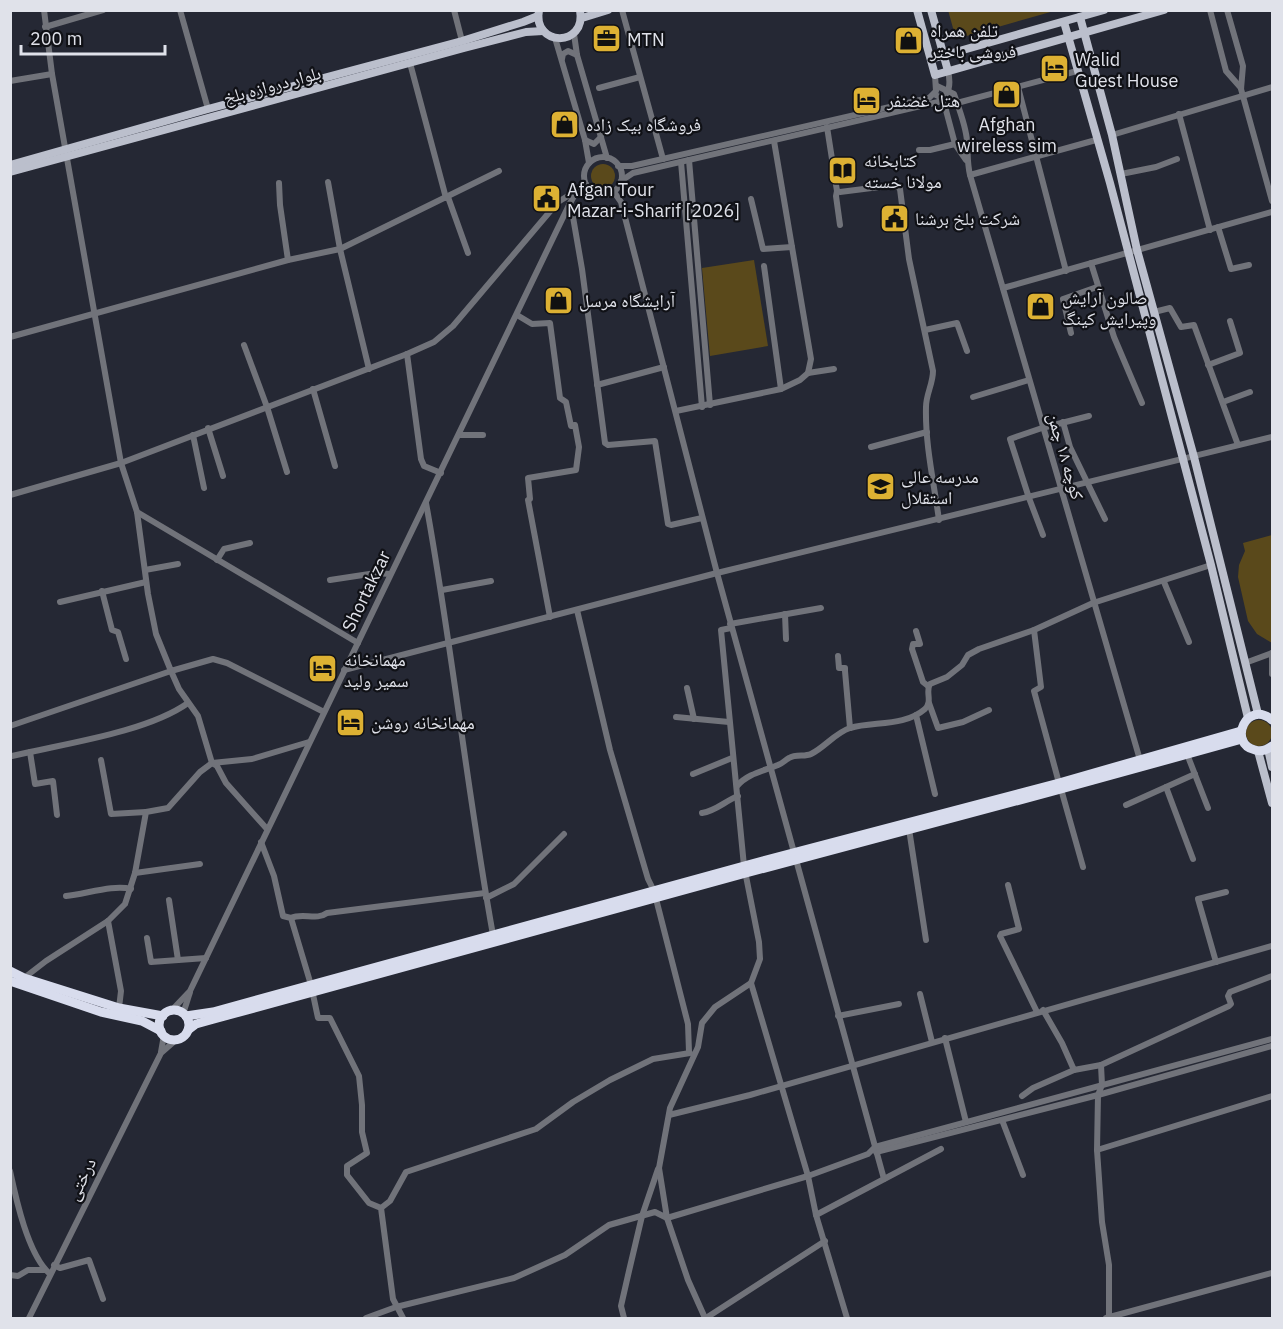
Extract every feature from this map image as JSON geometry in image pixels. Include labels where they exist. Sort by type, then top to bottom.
[{"type":"highway","points":[[1266,749],[1248,747],[1241,735],[1243,723],[1258,714],[1272,720]]},
{"type":"highway","points":[[796,856],[909,829],[1060,786],[1140,760],[1241,735]]},
{"type":"highway","points":[[10,971],[24,978],[119,1008],[185,1015],[213,1012],[312,989],[745,869],[1187,754],[1241,735]]},
{"type":"highway","points":[[10,981],[101,1012],[142,1022],[168,1038],[177,1039],[196,1024],[312,989],[493,935],[655,895]]},
{"type":"highway","points":[[162,1033],[160,1020],[167,1013]]},
{"type":"highway","points":[[185,1015],[189,1030]]},
{"type":"main road","points":[[538,13],[543,31],[562,39],[574,34],[578,29],[581,14],[608,10]]},
{"type":"main road","points":[[917,10],[935,75],[1164,10]]},
{"type":"main road","points":[[931,10],[948,71]]},
{"type":"main road","points":[[931,59],[1104,10]]},
{"type":"main road","name":"بلوار دروازه بلخ","points":[[10,172],[208,109],[462,41],[523,22],[538,13]]},
{"type":"main road","points":[[1080,17],[1112,135],[1137,250],[1194,457],[1258,714]]},
{"type":"main road","points":[[1064,22],[1183,459],[1248,718]]},
{"type":"main road","name":"بلوار دروازه بلخ","points":[[10,165],[67,153],[526,32],[543,31]]},
{"type":"main road","points":[[1266,749],[1272,767]]},
{"type":"main road","points":[[1266,749],[1272,803]]},
{"type":"street","points":[[44,10],[52,74],[121,463],[137,512],[146,582],[156,634],[171,671],[188,703],[198,716],[212,763],[217,766],[226,783],[267,828]]},
{"type":"street","points":[[45,27],[104,10]]},
{"type":"street","points":[[180,10],[208,109]]},
{"type":"street","points":[[454,10],[462,41]]},
{"type":"street","points":[[622,10],[663,159]]},
{"type":"street","points":[[1210,10],[1226,71],[1242,92]]},
{"type":"street","points":[[1227,10],[1243,66],[1242,92],[1272,201]]},
{"type":"street","points":[[574,34],[577,55],[607,158]]},
{"type":"street","points":[[555,38],[585,140],[589,163]]},
{"type":"street","points":[[562,59],[563,54],[568,51],[577,55]]},
{"type":"street","points":[[410,63],[447,197],[468,253]]},
{"type":"street","points":[[957,103],[1077,70]]},
{"type":"street","points":[[621,181],[633,173],[938,102],[948,91],[950,81],[948,71]]},
{"type":"street","points":[[10,81],[52,74]]},
{"type":"street","points":[[618,165],[622,175],[614,192],[598,195],[586,184],[585,170],[589,163],[600,158],[607,158],[618,165],[632,166],[928,98],[934,94],[937,86],[935,75]]},
{"type":"street","points":[[599,88],[640,77]]},
{"type":"street","name":"كوچه ١٨ چمن","points":[[937,86],[954,94],[957,103],[967,141],[966,160],[970,175],[1140,760]]},
{"type":"street","points":[[1018,87],[1066,271]]},
{"type":"street","points":[[1112,135],[1242,92],[1272,87]]},
{"type":"street","points":[[934,94],[943,99]]},
{"type":"street","name":"كوچه ١٨ چمن","points":[[943,99],[955,144],[966,160]]},
{"type":"street","points":[[1179,114],[1210,230]]},
{"type":"street","points":[[827,127],[840,225]]},
{"type":"street","points":[[585,140],[594,144],[600,137]]},
{"type":"street","points":[[970,175],[1096,140]]},
{"type":"street","points":[[774,141],[811,358],[808,373]]},
{"type":"street","points":[[919,150],[930,150],[955,144]]},
{"type":"street","points":[[1121,174],[1141,171],[1177,159]]},
{"type":"street","points":[[688,160],[710,405]]},
{"type":"street","points":[[681,162],[702,407]]},
{"type":"street","points":[[10,337],[288,260],[340,249],[499,171]]},
{"type":"street","points":[[328,182],[340,249],[369,369]]},
{"type":"street","points":[[279,183],[288,260]]},
{"type":"street","name":"Shortakzar","points":[[167,1013],[189,995],[267,828],[569,205],[577,190],[586,184]]},
{"type":"street","points":[[837,191],[899,186],[909,259],[933,371],[933,379],[927,393],[927,432],[939,520]]},
{"type":"street","points":[[10,495],[121,463],[434,342],[453,326],[558,202],[577,190]]},
{"type":"street","points":[[614,192],[621,202],[731,626],[884,1179]]},
{"type":"street","points":[[751,199],[763,249],[792,247]]},
{"type":"street","points":[[569,205],[582,269],[606,445],[655,441],[668,524],[702,518]]},
{"type":"street","points":[[1003,288],[1272,212]]},
{"type":"street","points":[[1218,227],[1231,269],[1249,266]]},
{"type":"street","points":[[1091,263],[1114,337],[1142,403]]},
{"type":"street","points":[[764,266],[782,389]]},
{"type":"street","points":[[1071,333],[1063,299],[1098,287]]},
{"type":"street","points":[[1154,312],[1172,308],[1180,327],[1194,325],[1238,445]]},
{"type":"street","points":[[517,315],[532,324],[550,323],[560,398],[566,402],[571,426],[575,425],[579,447],[576,470],[528,477],[530,499],[528,500],[550,616]]},
{"type":"street","points":[[1208,365],[1240,353],[1230,321]]},
{"type":"street","points":[[925,330],[957,323],[967,351]]},
{"type":"street","points":[[244,345],[267,407],[287,472]]},
{"type":"street","points":[[407,354],[421,459],[424,466],[441,473]]},
{"type":"street","points":[[597,385],[664,367]]},
{"type":"street","points":[[676,411],[782,389],[808,373],[834,369]]},
{"type":"street","points":[[973,397],[1029,380]]},
{"type":"street","points":[[313,389],[335,466]]},
{"type":"street","points":[[1223,402],[1250,392]]},
{"type":"street","points":[[1043,535],[1011,440],[1042,428],[1089,416]]},
{"type":"street","points":[[1063,422],[1070,447],[1105,519]]},
{"type":"street","points":[[208,428],[223,476]]},
{"type":"street","points":[[871,447],[927,432]]},
{"type":"street","points":[[193,435],[204,488]]},
{"type":"street","points":[[459,435],[483,435]]},
{"type":"street","points":[[344,670],[717,573],[1272,437]]},
{"type":"street","points":[[426,502],[442,590],[447,643],[493,935]]},
{"type":"street","points":[[137,512],[357,643]]},
{"type":"street","points":[[217,560],[224,549],[250,543]]},
{"type":"street","points":[[145,570],[178,564]]},
{"type":"street","points":[[928,686],[946,677],[979,649],[1034,630],[1093,603],[1164,582],[1210,565]]},
{"type":"street","points":[[330,580],[376,573],[390,574]]},
{"type":"street","points":[[442,590],[491,581]]},
{"type":"street","points":[[60,602],[146,582]]},
{"type":"street","points":[[1164,582],[1189,642]]},
{"type":"street","points":[[102,591],[112,630],[118,632],[126,659]]},
{"type":"street","points":[[624,1318],[621,1306],[642,1216],[659,1168],[670,1108],[692,1053],[698,1047],[702,1023],[716,1007],[751,983],[760,959],[759,942],[745,869],[732,758],[721,630],[785,614],[821,608]]},
{"type":"street","points":[[578,610],[610,750],[648,879],[655,895],[688,1024],[692,1053]]},
{"type":"street","points":[[785,614],[786,639]]},
{"type":"street","points":[[1034,630],[1041,687],[1034,691],[1083,867]]},
{"type":"street","points":[[916,631],[920,644],[913,645],[912,650],[923,681],[928,686],[929,703],[938,728],[963,722],[988,710]]},
{"type":"street","points":[[1245,663],[1272,653],[1272,675]]},
{"type":"street","points":[[838,656],[839,668],[845,668],[850,728]]},
{"type":"street","points":[[10,726],[213,659],[227,663],[324,712]]},
{"type":"street","points":[[687,688],[694,719]]},
{"type":"street","points":[[12,756],[141,725],[174,713],[188,703]]},
{"type":"street","points":[[737,786],[742,779],[780,765],[790,757],[810,755],[850,728],[881,722],[898,722],[916,715],[929,703]]},
{"type":"street","points":[[916,715],[935,794]]},
{"type":"street","points":[[676,717],[729,722]]},
{"type":"street","points":[[101,760],[111,814],[146,812],[168,808],[200,772],[212,763],[252,759],[309,742]]},
{"type":"street","points":[[30,752],[35,783],[53,781],[57,815]]},
{"type":"street","points":[[1187,754],[1208,808]]},
{"type":"street","points":[[693,774],[732,758]]},
{"type":"street","points":[[1126,805],[1195,774]]},
{"type":"street","points":[[1166,787],[1193,859]]},
{"type":"street","points":[[702,813],[715,810],[738,796]]},
{"type":"street","points":[[24,978],[108,921],[125,904],[135,873],[146,812]]},
{"type":"street","points":[[909,829],[926,940]]},
{"type":"street","points":[[261,842],[274,876],[283,916],[291,918],[297,915],[322,916],[327,913],[486,895],[514,884],[564,834]]},
{"type":"street","points":[[135,873],[200,864]]},
{"type":"street","points":[[1008,885],[1019,929],[1000,934],[1000,936],[1040,1011],[1062,1043],[1074,1070]]},
{"type":"street","points":[[66,896],[122,886],[131,889]]},
{"type":"street","points":[[1216,962],[1198,899],[1226,892]]},
{"type":"street","points":[[169,900],[178,960]]},
{"type":"street","points":[[291,918],[318,1018],[330,1018],[359,1076],[362,1132],[367,1153],[347,1166],[347,1175],[369,1203],[381,1208]]},
{"type":"street","points":[[108,921],[119,980],[119,1008]]},
{"type":"street","points":[[147,938],[151,962],[206,958]]},
{"type":"street","points":[[669,1115],[750,1095],[851,1064],[1272,946]]},
{"type":"street","points":[[1022,1096],[1033,1088],[1074,1070],[1101,1065],[1229,1006],[1231,1004],[1228,996],[1230,992],[1272,976]]},
{"type":"street","points":[[751,983],[782,1084],[808,1176],[816,1215],[847,1318]]},
{"type":"street","points":[[920,994],[932,1042]]},
{"type":"street","points":[[189,995],[191,1008],[198,1014]]},
{"type":"street","points":[[185,1015],[189,995]]},
{"type":"street","points":[[838,1016],[899,1004]]},
{"type":"street","points":[[161,1053],[162,1033]]},
{"type":"street","points":[[945,1038],[966,1122]]},
{"type":"street","points":[[161,1053],[177,1039]]},
{"type":"street","points":[[366,1318],[396,1307],[514,1278],[565,1255],[609,1226],[655,1212],[667,1218],[808,1176],[875,1150],[966,1122],[1272,1039]]},
{"type":"street","points":[[875,1150],[1098,1095],[1272,1046]]},
{"type":"street","name":"درختی","points":[[29,1318],[47,1272],[54,1265],[161,1053]]},
{"type":"street","points":[[381,1208],[390,1201],[406,1172],[536,1129],[573,1102],[610,1080],[653,1059],[692,1053]]},
{"type":"street","points":[[1101,1065],[1102,1085],[1098,1095],[1097,1150],[1102,1222],[1109,1265],[1108,1318],[1272,1274]]},
{"type":"street","points":[[1097,1150],[1272,1096]]},
{"type":"street","points":[[1002,1120],[1023,1175]]},
{"type":"street","points":[[816,1215],[941,1149]]},
{"type":"street","points":[[659,1168],[667,1218],[688,1280],[705,1318],[825,1241]]},
{"type":"street","points":[[10,1171],[16,1202],[47,1272]]},
{"type":"street","points":[[381,1208],[390,1284],[396,1307],[404,1318]]},
{"type":"street","points":[[54,1265],[60,1268],[89,1260],[104,1299]]},
{"type":"street","points":[[10,1275],[18,1276],[28,1270],[47,1272]]},
{"type":"shaded area","points":[[948,10],[1054,10],[1054,11],[956,39]]},
{"type":"shaded area","points":[[603,164],[612,167],[615,176],[612,185],[603,188],[594,185],[591,176],[594,167]]},
{"type":"shaded area","points":[[754,260],[768,346],[710,356],[702,268]]},
{"type":"shaded area","points":[[1272,535],[1272,643],[1257,634],[1248,621],[1238,577],[1239,565],[1245,551],[1243,543]]},
{"type":"shaded area","points":[[1259,720],[1268,724],[1272,733],[1268,742],[1259,746],[1250,742],[1246,733],[1250,724]]},
{"type":"place","name":"MTN","points":[[606,39]]},
{"type":"place","name":"تلفن همراه فروشی باختر","points":[[909,40]]},
{"type":"place","name":"Walid Guest House","points":[[1054,69]]},
{"type":"place","name":"Afghan wireless sim","points":[[1007,95]]},
{"type":"place","name":"هتل غضنفر","points":[[866,100]]},
{"type":"place","name":"فروشگاه بیک زاده","points":[[565,124]]},
{"type":"place","name":"کتابخانه مولانا خسته","points":[[843,170]]},
{"type":"place","name":"Afgan Tour Mazar-i-Sharif [2026]","points":[[546,199]]},
{"type":"place","name":"شرکت بلخ برشنا","points":[[894,218]]},
{"type":"place","name":"آرایشگاه مرسل","points":[[558,300]]},
{"type":"place","name":"صالون آرایش وپیرایش کینگ","points":[[1041,307]]},
{"type":"place","name":"مدرسه عالی استقلال","points":[[880,486]]},
{"type":"place","name":"مهمانخانه سمیر ولید","points":[[323,669]]},
{"type":"place","name":"مهمانخانه روشن","points":[[350,722]]}]
